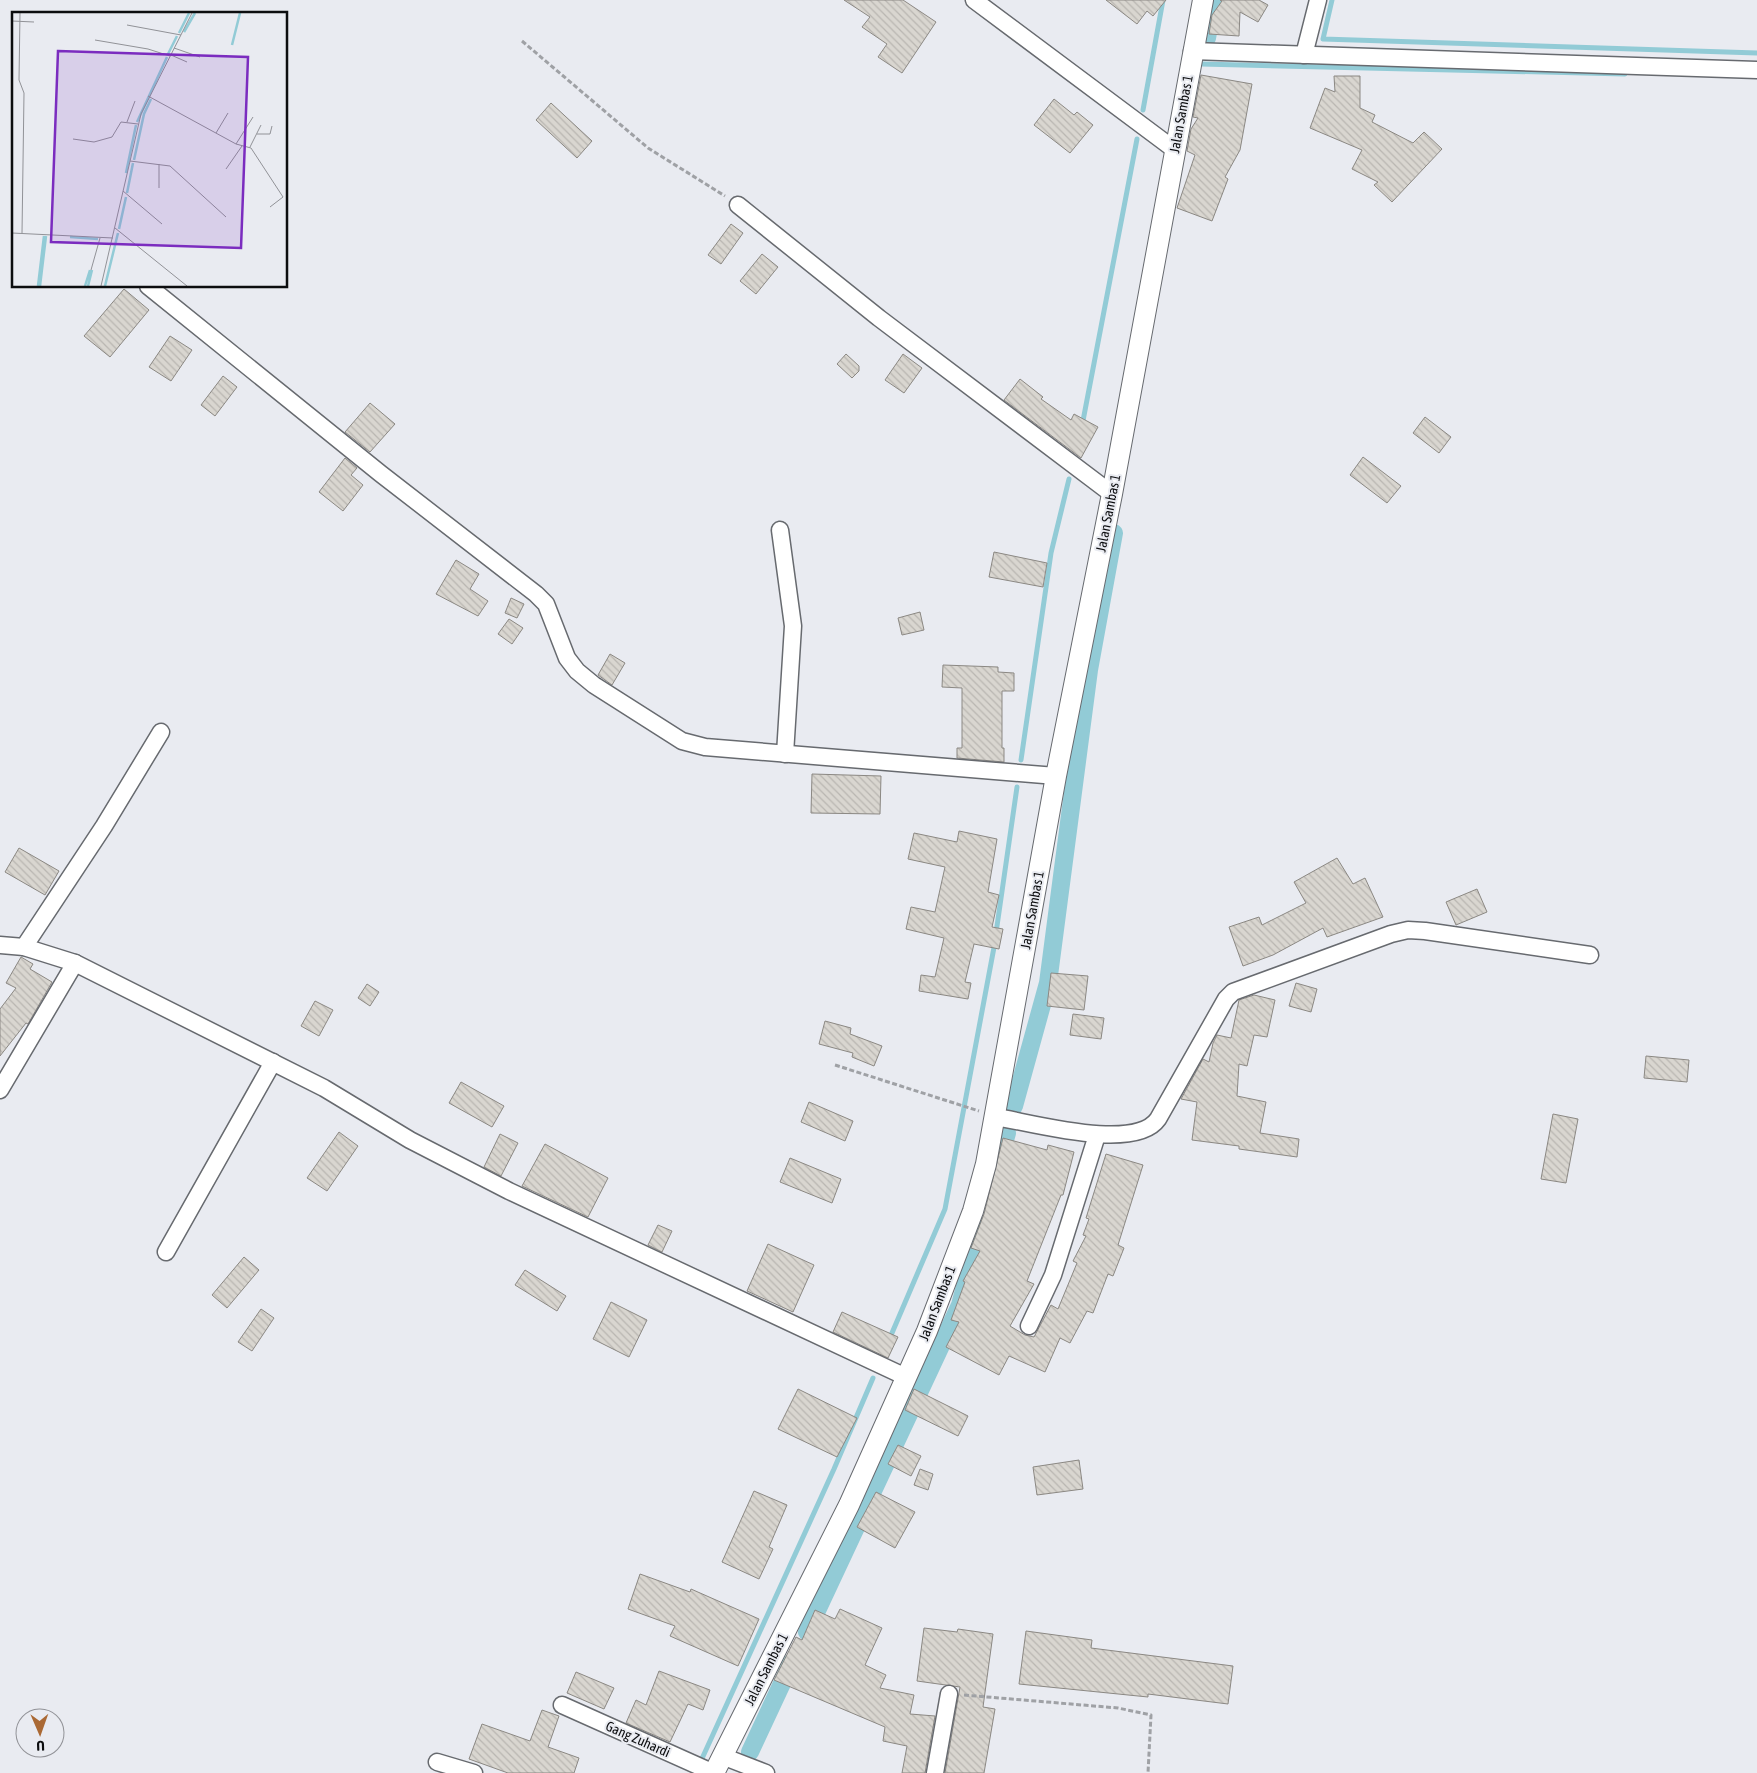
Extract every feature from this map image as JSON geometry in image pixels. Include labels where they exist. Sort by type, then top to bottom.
[{"type":"street","points":[[974,0],[1175,150]]},
{"type":"street","name":"Jalan Sambas 1","points":[[715,1768],[849,1506],[927,1331],[973,1211],[996,1117],[1056,776],[1112,494],[1192,51],[1203,0]]},
{"type":"street","points":[[1304,55],[1318,0]]},
{"type":"street","points":[[1192,51],[1757,70]]},
{"type":"street","points":[[738,204],[879,318],[1112,494]]},
{"type":"street","points":[[150,288],[381,474],[536,594],[546,604],[552,616],[570,664],[594,685],[682,741],[705,747],[1056,776]]},
{"type":"street","points":[[780,530],[793,626],[785,754]]},
{"type":"street","points":[[24,947],[104,826],[161,732]]},
{"type":"street","points":[[996,1117],[1097,1135],[1135,1134],[1153,1127],[1226,999],[1242,987],[1408,930],[1590,955]]},
{"type":"street","points":[[0,945],[24,947],[75,964],[324,1088],[431,1152],[509,1191],[906,1378]]},
{"type":"street","points":[[0,1090],[75,964]]},
{"type":"street","points":[[166,1252],[273,1062]]},
{"type":"street","points":[[1030,1326],[1053,1275],[1097,1135]]},
{"type":"street","points":[[935,1773],[949,1694]]},
{"type":"street","name":"Gang Zuhardi","points":[[562,1705],[665,1751],[715,1768],[766,1773]]},
{"type":"street","points":[[437,1762],[474,1773]]},
{"type":"path","points":[[522,41],[648,148],[738,204]]},
{"type":"path","points":[[835,1065],[996,1117]]},
{"type":"path","points":[[949,1694],[1099,1706],[1151,1715],[1148,1773]]},
{"type":"building","points":[[844,0],[903,0],[936,22],[902,73],[878,57],[887,44],[862,27],[870,17]]},
{"type":"building","points":[[1106,0],[1166,0],[1153,16],[1147,11],[1137,24]]},
{"type":"building","points":[[1220,0],[1259,0],[1268,5],[1258,22],[1240,12],[1239,36],[1209,34],[1212,15],[1222,1]]},
{"type":"building","points":[[1201,75],[1252,84],[1240,150],[1225,177],[1228,179],[1212,221],[1177,208],[1195,155],[1187,151],[1191,129],[1198,118],[1193,117]]},
{"type":"building","points":[[1334,76],[1360,76],[1360,108],[1375,115],[1372,122],[1413,143],[1424,132],[1442,149],[1392,202],[1374,185],[1378,182],[1352,169],[1362,150],[1310,128],[1325,88],[1335,92]]},
{"type":"building","points":[[1054,99],[1074,115],[1077,112],[1093,125],[1070,153],[1034,125]]},
{"type":"building","points":[[551,103],[592,141],[577,158],[536,120]]},
{"type":"building","points":[[731,224],[743,233],[721,264],[708,255]]},
{"type":"building","points":[[762,254],[778,267],[756,294],[740,281]]},
{"type":"building","points":[[124,289],[149,310],[110,357],[84,336]]},
{"type":"building","points":[[170,336],[192,350],[171,381],[149,367]]},
{"type":"building","points":[[846,354],[859,366],[859,371],[852,378],[837,364]]},
{"type":"building","points":[[903,354],[922,368],[904,393],[885,380]]},
{"type":"building","points":[[223,376],[237,387],[215,416],[201,405]]},
{"type":"building","points":[[1020,379],[1043,397],[1041,399],[1071,420],[1074,414],[1098,427],[1081,458],[1004,400]]},
{"type":"building","points":[[370,403],[395,424],[370,452],[345,432]]},
{"type":"building","points":[[1425,417],[1451,437],[1439,453],[1413,433]]},
{"type":"building","points":[[1363,457],[1401,486],[1387,503],[1350,475]]},
{"type":"building","points":[[345,458],[357,468],[351,475],[363,485],[343,511],[319,492]]},
{"type":"building","points":[[994,552],[1047,563],[1043,587],[989,577]]},
{"type":"building","points":[[456,560],[479,574],[470,589],[488,601],[478,616],[436,594]]},
{"type":"building","points":[[511,598],[524,604],[517,618],[505,613]]},
{"type":"building","points":[[920,612],[924,630],[902,635],[898,618]]},
{"type":"building","points":[[509,619],[523,628],[512,644],[498,634]]},
{"type":"building","points":[[610,654],[625,663],[612,685],[598,675]]},
{"type":"building","points":[[943,665],[998,667],[998,672],[1014,673],[1014,691],[1002,691],[1002,748],[1004,748],[1004,762],[957,758],[957,748],[962,748],[962,688],[942,687]]},
{"type":"building","points":[[812,774],[881,776],[880,814],[811,813]]},
{"type":"building","points":[[959,831],[997,839],[988,892],[999,895],[992,927],[1003,929],[999,949],[974,944],[965,982],[971,983],[968,999],[919,991],[921,975],[935,977],[944,938],[906,929],[911,907],[935,912],[945,867],[908,859],[914,833],[957,842]]},
{"type":"building","points":[[19,848],[59,871],[45,895],[5,872]]},
{"type":"building","points":[[1337,858],[1353,884],[1365,878],[1383,917],[1327,937],[1323,928],[1273,955],[1243,966],[1229,927],[1259,917],[1262,925],[1306,903],[1294,882]]},
{"type":"building","points":[[1477,889],[1487,912],[1456,925],[1446,902]]},
{"type":"building","points":[[21,957],[33,964],[30,969],[52,982],[28,1024],[26,1023],[0,1056],[0,1009],[16,988],[6,983]]},
{"type":"building","points":[[1051,973],[1088,976],[1084,1010],[1047,1006]]},
{"type":"building","points":[[1296,983],[1317,989],[1311,1012],[1289,1006]]},
{"type":"building","points":[[367,984],[379,992],[370,1006],[358,998]]},
{"type":"building","points":[[1254,995],[1275,1000],[1267,1037],[1254,1035],[1247,1066],[1239,1064],[1237,1096],[1266,1102],[1260,1133],[1299,1139],[1297,1157],[1239,1149],[1239,1146],[1192,1140],[1197,1102],[1181,1099],[1203,1059],[1209,1062],[1213,1043],[1217,1035],[1231,1038],[1239,1000]]},
{"type":"building","points":[[315,1001],[333,1010],[319,1036],[301,1026]]},
{"type":"building","points":[[1073,1014],[1104,1018],[1101,1039],[1070,1035]]},
{"type":"building","points":[[825,1021],[851,1028],[850,1034],[882,1046],[874,1066],[852,1057],[853,1053],[819,1044]]},
{"type":"building","points":[[1646,1056],[1689,1060],[1687,1082],[1644,1078]]},
{"type":"building","points":[[461,1082],[504,1106],[492,1127],[449,1103]]},
{"type":"building","points":[[809,1102],[853,1121],[845,1141],[801,1122]]},
{"type":"building","points":[[1553,1114],[1578,1119],[1566,1183],[1541,1179]]},
{"type":"building","points":[[339,1132],[358,1146],[327,1191],[307,1178]]},
{"type":"building","points":[[500,1134],[518,1143],[501,1176],[484,1167]]},
{"type":"building","points":[[1003,1138],[1047,1150],[1048,1145],[1074,1152],[1063,1195],[1061,1195],[1027,1281],[1034,1284],[1010,1326],[1025,1335],[1034,1337],[1051,1305],[1058,1309],[1077,1263],[1073,1261],[1086,1236],[1083,1235],[1089,1219],[1086,1218],[1106,1154],[1143,1165],[1118,1245],[1124,1248],[1113,1276],[1108,1274],[1093,1313],[1087,1311],[1070,1343],[1060,1338],[1045,1372],[1009,1356],[999,1375],[946,1347],[959,1322],[951,1320],[965,1282],[963,1281],[980,1251],[971,1248],[984,1214]]},
{"type":"building","points":[[545,1144],[608,1178],[588,1217],[522,1186]]},
{"type":"building","points":[[790,1158],[841,1179],[832,1203],[780,1182]]},
{"type":"building","points":[[658,1225],[672,1231],[662,1252],[648,1245]]},
{"type":"building","points":[[768,1244],[814,1265],[793,1312],[747,1291]]},
{"type":"building","points":[[244,1257],[259,1270],[227,1308],[212,1295]]},
{"type":"building","points":[[525,1270],[566,1296],[557,1311],[515,1285]]},
{"type":"building","points":[[611,1302],[647,1320],[629,1357],[593,1339]]},
{"type":"building","points":[[261,1309],[274,1318],[252,1351],[238,1342]]},
{"type":"building","points":[[842,1312],[898,1337],[888,1358],[833,1332]]},
{"type":"building","points":[[798,1389],[857,1418],[837,1457],[778,1429]]},
{"type":"building","points":[[914,1389],[968,1416],[958,1436],[905,1410]]},
{"type":"building","points":[[898,1445],[921,1456],[911,1476],[888,1464]]},
{"type":"building","points":[[1079,1460],[1083,1489],[1037,1495],[1033,1467]]},
{"type":"building","points":[[920,1469],[933,1474],[928,1490],[914,1485]]},
{"type":"building","points":[[754,1491],[787,1505],[769,1547],[773,1549],[759,1579],[722,1562]]},
{"type":"building","points":[[876,1492],[915,1512],[895,1548],[857,1527]]},
{"type":"building","points":[[640,1574],[690,1592],[691,1589],[759,1619],[738,1666],[670,1636],[675,1626],[628,1609]]},
{"type":"building","points":[[840,1609],[882,1628],[865,1665],[886,1675],[880,1688],[914,1695],[910,1714],[935,1716],[925,1773],[902,1773],[907,1746],[883,1741],[885,1727],[774,1680],[796,1637],[802,1640],[815,1610],[835,1619]]},
{"type":"building","points":[[924,1628],[957,1632],[958,1629],[993,1634],[983,1707],[995,1709],[984,1773],[945,1773],[960,1687],[917,1681]]},
{"type":"building","points":[[1026,1631],[1092,1640],[1091,1648],[1233,1666],[1228,1704],[1148,1694],[1148,1697],[1019,1684]]},
{"type":"building","points":[[659,1671],[710,1690],[703,1710],[688,1704],[670,1742],[626,1723],[636,1700],[646,1705]]},
{"type":"building","points":[[576,1672],[614,1688],[604,1709],[567,1693]]},
{"type":"building","points":[[542,1710],[559,1716],[548,1747],[579,1758],[574,1773],[508,1773],[469,1759],[482,1724],[530,1741]]},
{"type":"waterway","points":[[1143,110],[1163,0]]},
{"type":"waterway","points":[[1207,38],[1214,0]]},
{"type":"waterway","points":[[1332,0],[1323,39],[1757,53]]},
{"type":"waterway","points":[[1201,64],[1625,74]]},
{"type":"waterway","points":[[1082,426],[1137,139]]},
{"type":"waterway","points":[[1021,760],[1051,553],[1069,479]]},
{"type":"waterway","points":[[1014,1106],[1048,983],[1089,670],[1114,533]]},
{"type":"waterway","points":[[996,933],[1017,787]]},
{"type":"waterway","points":[[889,1340],[945,1209],[995,942]]},
{"type":"waterway","points":[[999,1161],[1007,1133]]},
{"type":"waterway","points":[[807,1632],[960,1305],[981,1227]]},
{"type":"waterway","points":[[700,1763],[834,1469],[873,1378]]},
{"type":"waterway","points":[[750,1752],[792,1662]]}]
